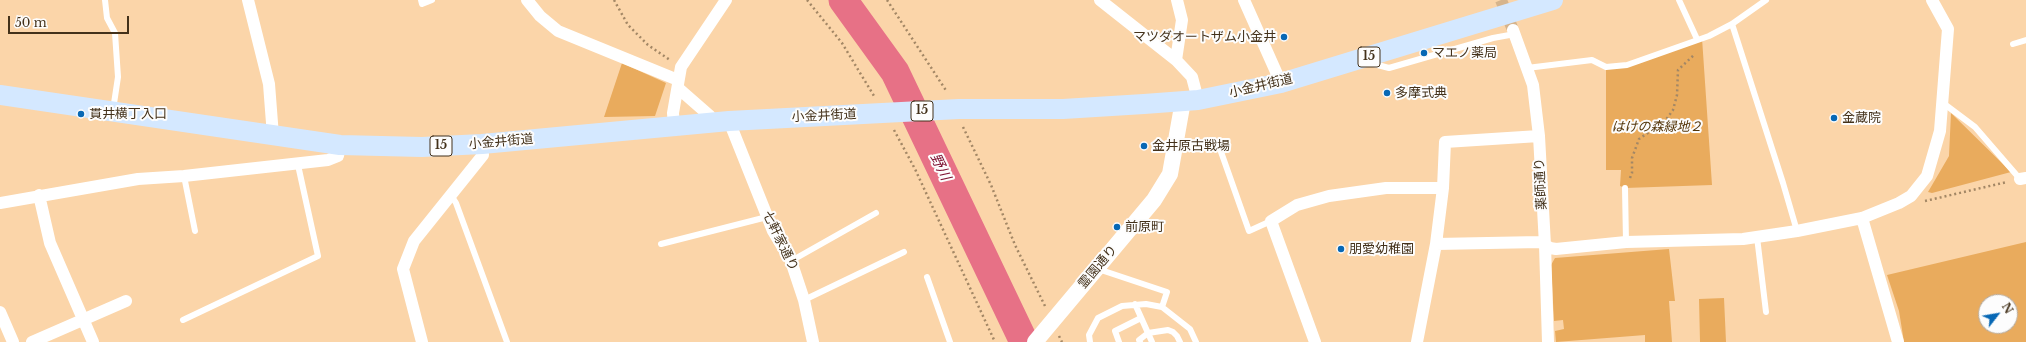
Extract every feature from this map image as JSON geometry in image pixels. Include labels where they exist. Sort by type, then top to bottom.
[{"type":"main road","name":"小金井街道","points":[[958,110],[1063,109],[1190,101],[1282,83],[1553,0]]},
{"type":"main road","name":"小金井街道","points":[[0,94],[340,145],[422,147],[482,144],[720,122],[884,114]]},
{"type":"main road","name":"15","points":[[884,114],[958,110]]},
{"type":"street","points":[[248,0],[269,84],[273,136]]},
{"type":"street","name":"七軒家通り","points":[[527,0],[540,16],[558,31],[678,84],[710,116],[720,122],[778,242],[791,261],[804,300],[813,342]]},
{"type":"street","points":[[674,127],[673,113],[681,67],[726,0]]},
{"type":"street","points":[[1100,0],[1176,60],[1192,77],[1190,101]]},
{"type":"street","points":[[1176,60],[1182,20],[1177,0]]},
{"type":"street","points":[[1244,0],[1282,83]]},
{"type":"street","points":[[1436,244],[1540,242],[1556,249],[1626,242],[1757,237],[1797,231],[1862,218],[1899,203],[1911,196],[1927,176],[1940,131],[1948,29],[1932,0]]},
{"type":"street","name":"薬師通り","points":[[1514,32],[1533,85],[1539,136],[1545,245],[1548,342]]},
{"type":"street","name":"霊園通り","points":[[1035,342],[1154,200],[1170,174],[1190,101]]},
{"type":"street","points":[[1417,342],[1436,244],[1443,188],[1445,142],[1539,136]]},
{"type":"street","points":[[422,342],[403,269],[414,241],[483,155],[482,144]]},
{"type":"street","points":[[0,203],[138,179],[298,165],[328,160],[338,156],[340,145]]},
{"type":"street","points":[[1314,342],[1271,221],[1297,206],[1329,196],[1386,188],[1443,188]]},
{"type":"street","points":[[39,195],[50,244],[93,342]]},
{"type":"street","points":[[1862,218],[1898,342]]},
{"type":"street","points":[[32,342],[126,301]]},
{"type":"street","points":[[0,312],[13,342]]},
{"type":"lane","points":[[105,0],[107,18],[115,33],[118,69],[113,111]]},
{"type":"lane","points":[[421,0],[422,4],[432,0]]},
{"type":"lane","points":[[1679,0],[1697,39]]},
{"type":"lane","points":[[1527,68],[1592,60],[1606,66],[1627,65],[1697,39],[1732,24],[1766,0]]},
{"type":"lane","points":[[1732,24],[1797,231]]},
{"type":"lane","points":[[1360,60],[1389,68],[1514,32]]},
{"type":"lane","points":[[2013,44],[2026,40]]},
{"type":"lane","points":[[1943,104],[1975,127],[2023,178]]},
{"type":"lane","points":[[1220,148],[1250,231],[1271,221]]},
{"type":"lane","points":[[183,320],[318,256],[298,165]]},
{"type":"lane","points":[[184,176],[195,231]]},
{"type":"lane","points":[[1625,188],[1626,242]]},
{"type":"lane","points":[[451,195],[456,203],[507,342]]},
{"type":"lane","points":[[791,261],[876,212]]},
{"type":"lane","points":[[661,244],[767,217]]},
{"type":"lane","points":[[1757,237],[1766,312]]},
{"type":"lane","points":[[804,300],[904,252]]},
{"type":"lane","points":[[1097,269],[1167,292],[1162,307]]},
{"type":"lane","points":[[928,277],[950,342]]},
{"type":"lane","points":[[1135,304],[1152,342]]},
{"type":"lane","points":[[1090,342],[1089,335],[1098,318],[1122,306],[1146,304],[1162,307],[1190,328],[1196,342]]},
{"type":"lane","points":[[1119,342],[1115,331],[1141,318]]},
{"type":"lane","points":[[1140,342],[1139,340],[1148,333],[1168,330],[1173,332],[1180,342]]},
{"type":"path","points":[[614,0],[628,25],[648,45],[681,67]]},
{"type":"path","points":[[807,0],[842,43],[884,114],[914,169],[996,342]]},
{"type":"path","points":[[886,0],[958,110],[960,123],[991,185],[1015,245],[1062,342]]},
{"type":"path","points":[[1625,188],[1632,173],[1632,158],[1639,139],[1665,121],[1673,110],[1677,95],[1678,70],[1696,53],[1697,39]]},
{"type":"path","points":[[1911,196],[1925,201],[2023,178]]},
{"type":"green space","name":"はけの森緑地２","points":[[1702,38],[1712,185],[1625,188],[1620,186],[1621,170],[1606,170],[1606,67],[1627,65]]},
{"type":"green space","points":[[622,63],[666,83],[655,116],[604,117]]},
{"type":"green space","points":[[1951,113],[2011,172],[1932,193],[1928,192],[1949,156]]},
{"type":"green space","points":[[2026,242],[2026,342],[1904,342],[1899,311],[1887,275]]},
{"type":"green space","points":[[1669,249],[1675,301],[1669,301],[1672,342],[1645,342],[1645,335],[1556,342],[1555,331],[1564,329],[1563,320],[1554,321],[1551,265],[1555,258]]},
{"type":"green space","points":[[1724,298],[1726,342],[1700,342],[1699,299]]},
{"type":"waterway","name":"野川","points":[[843,0],[895,72],[1024,342]]},
{"type":"tunnel","points":[[1501,0],[1513,30]]},
{"type":"place","name":"マツダオートザム小金井","points":[[1284,37]]},
{"type":"place","name":"マエノ薬局","points":[[1424,53]]},
{"type":"place","name":"多摩式典","points":[[1387,93]]},
{"type":"place","name":"貫井横丁入口","points":[[81,114]]},
{"type":"place","name":"金蔵院","points":[[1834,118]]},
{"type":"place","name":"金井原古戦場","points":[[1144,146]]},
{"type":"place","name":"前原町","points":[[1117,227]]},
{"type":"place","name":"朋愛幼稚園","points":[[1341,249]]}]
